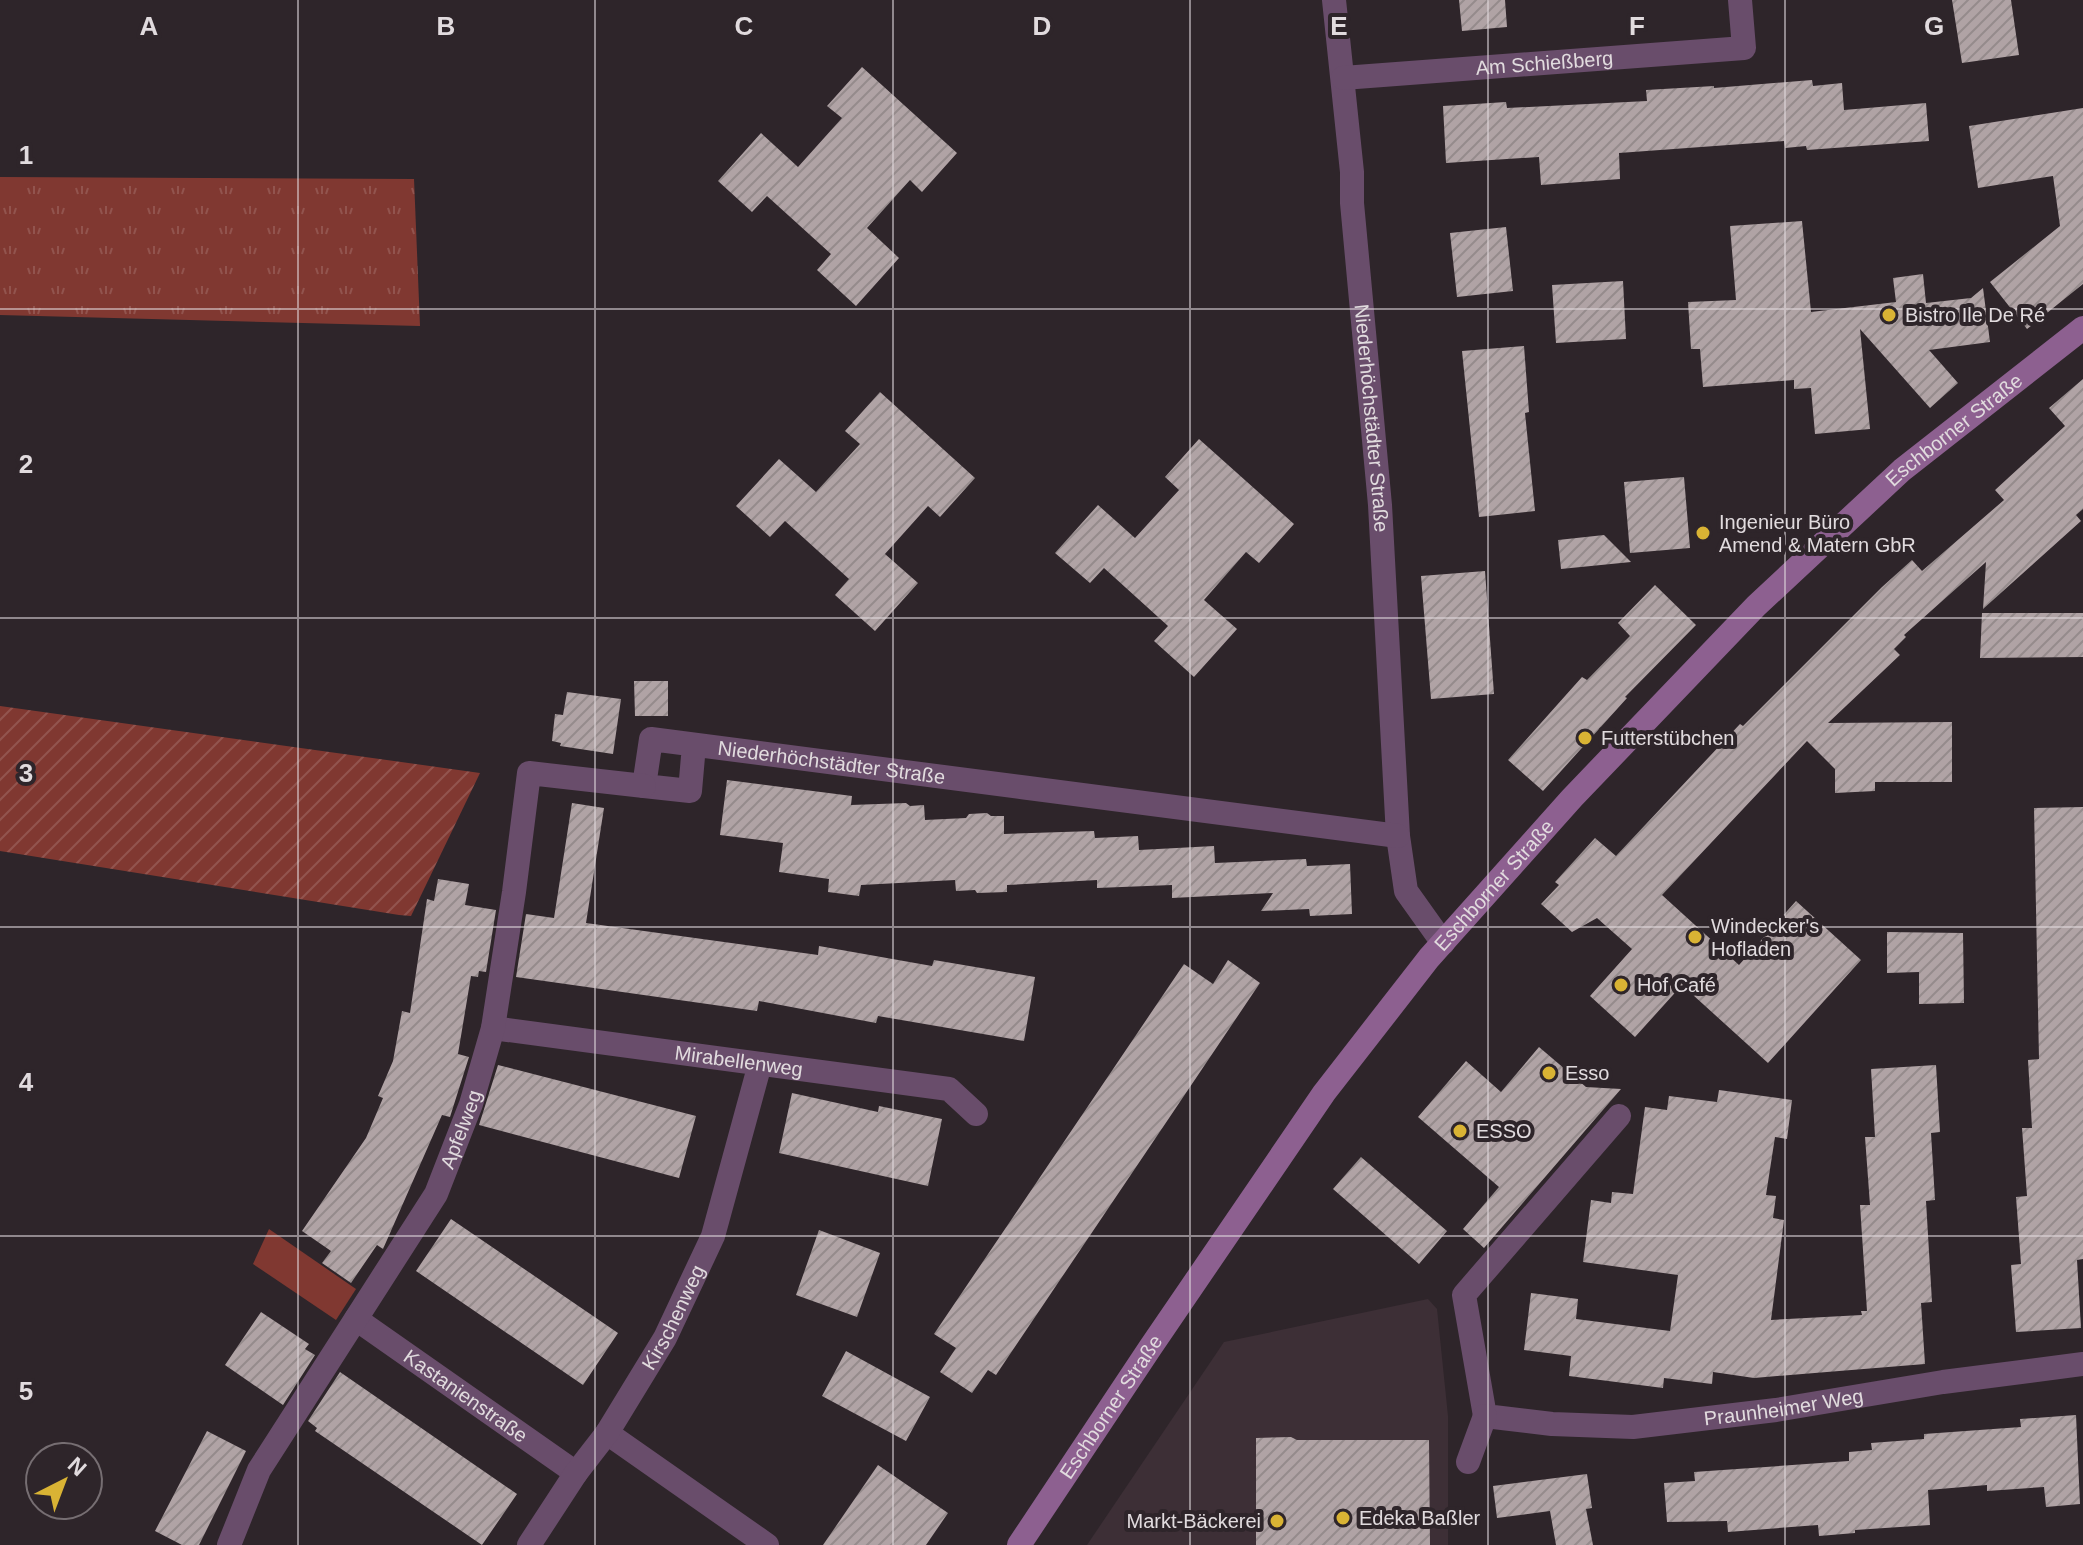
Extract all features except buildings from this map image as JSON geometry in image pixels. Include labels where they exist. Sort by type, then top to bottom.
[{"type":"main road","name":"Eschborner Straße","points":[[1019,1545],[1324,1093],[1443,943],[1572,798],[1779,584],[1902,470],[2083,328]]},
{"type":"street","name":"Niederhöchstädter Straße","points":[[1334,0],[1380,505],[1398,836],[1406,891],[1443,943]]},
{"type":"street","name":"Am Schießberg","points":[[1343,78],[1744,48],[1740,0]]},
{"type":"street","points":[[644,786],[651,739],[694,745]]},
{"type":"street","name":"Niederhöchstädter Straße","points":[[694,745],[1398,836]]},
{"type":"street","name":"Apfelweg","points":[[229,1545],[259,1470],[436,1194],[471,1104],[493,1028],[529,773],[690,791],[694,745]]},
{"type":"street","name":"Mirabellenweg","points":[[493,1028],[949,1089],[976,1114]]},
{"type":"street","name":"Kirschenweg","points":[[529,1545],[576,1473],[607,1433],[665,1338],[713,1236],[760,1064]]},
{"type":"street","points":[[1468,1462],[1485,1416],[1464,1295],[1619,1116]]},
{"type":"street","name":"Kastanienstraße","points":[[356,1319],[576,1473]]},
{"type":"street","name":"Praunheimer Weg","points":[[1485,1416],[1552,1424],[1633,1427],[1776,1410],[1943,1382],[2083,1364]]},
{"type":"street","points":[[607,1433],[767,1545]]},
{"type":"shaded area","points":[[1428,1299],[1437,1309],[1448,1416],[1448,1545],[1087,1545],[1224,1342]]},
{"type":"green space","points":[[0,177],[414,179],[420,326],[0,315]]},
{"type":"green space","points":[[0,706],[480,773],[411,916],[399,915],[0,851]]},
{"type":"green space","points":[[269,1229],[356,1289],[336,1320],[253,1264]]},
{"type":"place","name":"Bistro Ile De Ré","points":[[1889,315]]},
{"type":"place","name":"Ingenieur Büro Amend & Matern GbR","points":[[1703,533]]},
{"type":"place","name":"Futterstübchen","points":[[1585,738]]},
{"type":"place","name":"Windecker's Hofladen","points":[[1695,937]]},
{"type":"place","name":"Hof Café","points":[[1621,985]]},
{"type":"place","name":"Esso","points":[[1549,1073]]},
{"type":"place","name":"ESSO","points":[[1460,1131]]},
{"type":"place","name":"Edeka Baßler","points":[[1343,1518]]},
{"type":"place","name":"Markt-Bäckerei","points":[[1277,1521]]}]
